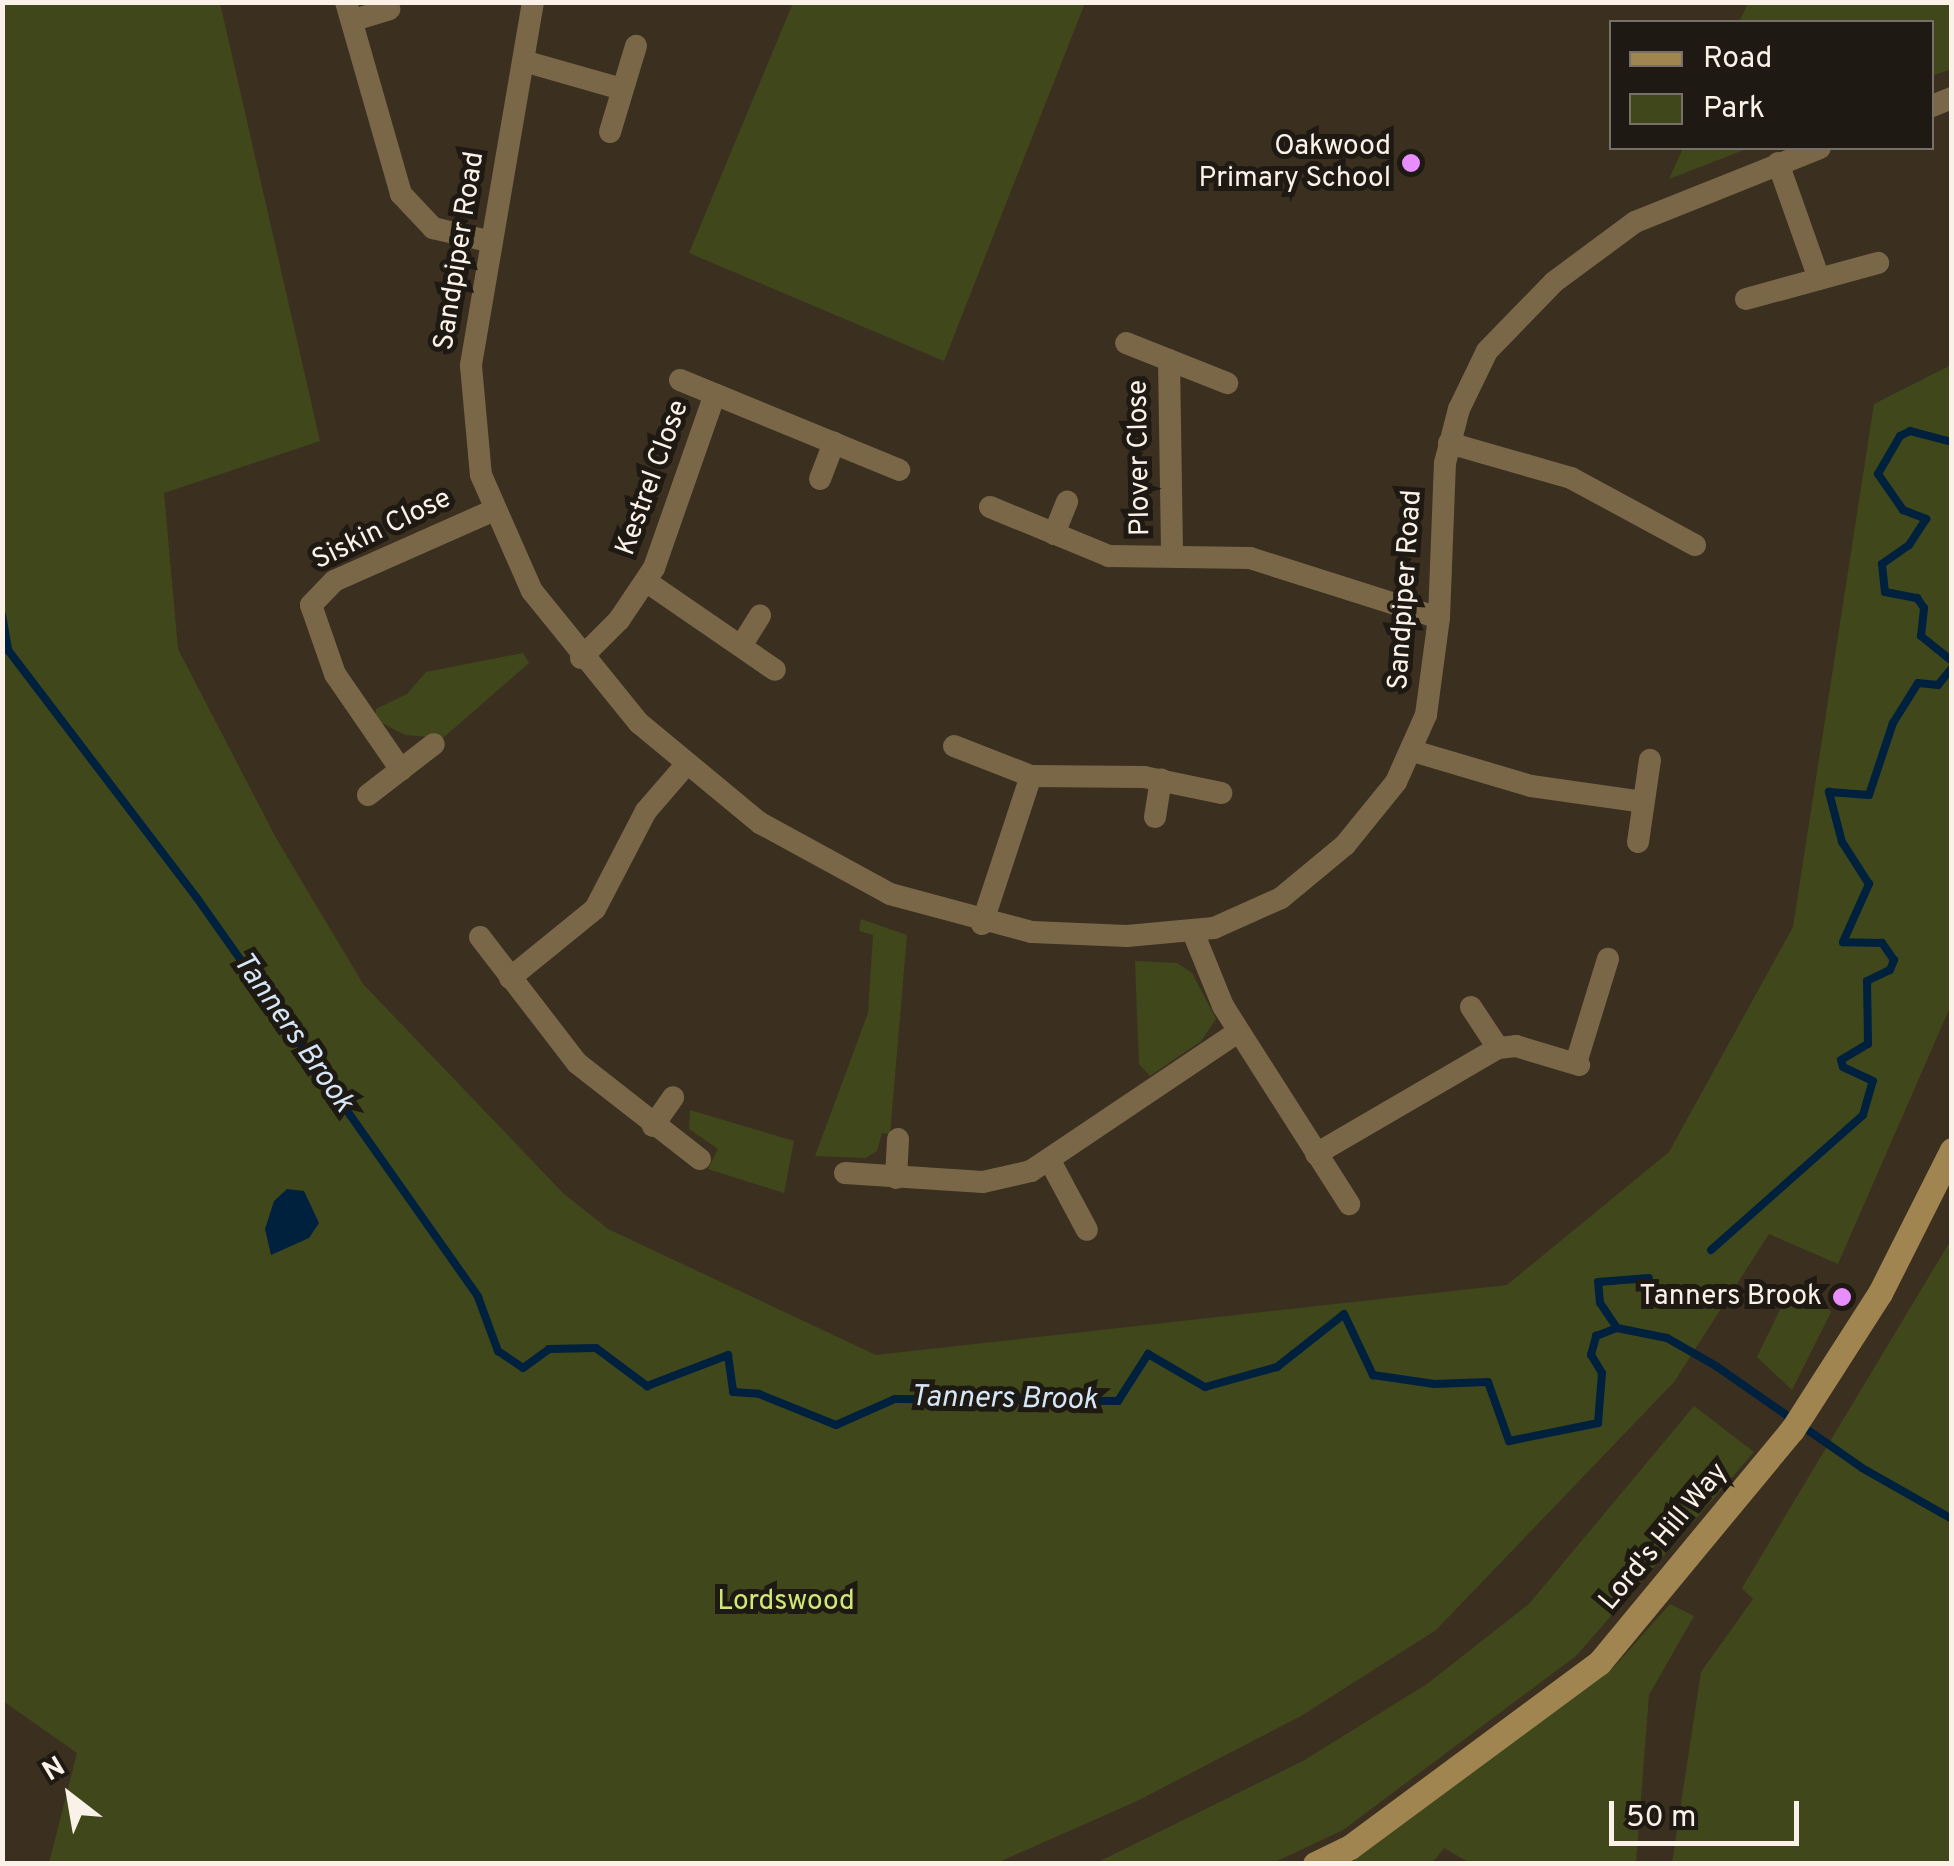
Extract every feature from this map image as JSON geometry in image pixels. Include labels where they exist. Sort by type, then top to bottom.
[{"type":"street","name":"Sandpiper Road","points":[[533,2],[527,62],[475,316],[471,410],[494,510],[532,591],[582,658],[685,766],[829,866],[890,894],[982,924],[1076,935],[1193,932],[1247,916],[1312,876],[1372,815],[1413,751],[1432,688],[1439,618],[1440,508],[1448,443],[1487,351],[1554,282],[1634,222],[1814,150]]},
{"type":"street","points":[[390,8],[350,11],[409,208],[432,228],[488,241]]},
{"type":"street","points":[[610,132],[636,46]]},
{"type":"street","points":[[527,62],[622,89]]},
{"type":"street","points":[[1778,163],[1819,279]]},
{"type":"street","points":[[1746,299],[1878,263]]},
{"type":"street","name":"Plover Close","points":[[1126,343],[1227,382]]},
{"type":"street","name":"Plover Close","points":[[1169,360],[1172,556]]},
{"type":"street","name":"Kestrel Close","points":[[680,380],[899,470]]},
{"type":"street","name":"Kestrel Close","points":[[582,658],[647,582],[715,394]]},
{"type":"street","points":[[820,478],[834,443]]},
{"type":"street","points":[[1448,443],[1571,478],[1695,545]]},
{"type":"street","points":[[1054,534],[1067,502]]},
{"type":"street","name":"Plover Close","points":[[990,508],[1109,556],[1250,558],[1439,618]]},
{"type":"street","name":"Siskin Close","points":[[401,770],[335,674],[311,605],[334,581],[494,510]]},
{"type":"street","name":"Kestrel Close","points":[[647,582],[775,670]]},
{"type":"street","points":[[741,646],[760,615]]},
{"type":"street","points":[[368,795],[434,744]]},
{"type":"street","points":[[954,746],[1030,776],[1161,780],[1221,793]]},
{"type":"street","points":[[1413,751],[1531,786],[1643,802]]},
{"type":"street","points":[[1638,842],[1650,760]]},
{"type":"street","points":[[510,978],[594,910],[646,811],[685,766]]},
{"type":"street","points":[[982,924],[1030,776]]},
{"type":"street","points":[[1155,817],[1161,780]]},
{"type":"street","points":[[1193,932],[1209,980],[1238,1032],[1348,1204]]},
{"type":"street","points":[[480,937],[577,1063],[652,1126],[700,1160]]},
{"type":"street","points":[[1316,1154],[1498,1048],[1516,1046],[1578,1064],[1608,959]]},
{"type":"street","points":[[1471,1006],[1498,1048]]},
{"type":"street","points":[[845,1173],[984,1182],[1050,1162],[1238,1032]]},
{"type":"street","points":[[652,1126],[673,1098]]},
{"type":"street","points":[[896,1178],[898,1140]]},
{"type":"street","name":"Lord's Hill Way","points":[[1315,1864],[1350,1847],[1599,1664],[1810,1402],[1880,1293],[1952,1150]]},
{"type":"street","points":[[1050,1162],[1087,1230]]},
{"type":"green space","name":"Lordswood","points":[[3,3],[220,3],[320,441],[164,493],[178,649],[276,838],[363,984],[563,1193],[608,1229],[876,1355],[1507,1285],[1669,1152],[1793,927],[1874,404],[1951,365],[1951,1005],[1838,1264],[1769,1234],[1674,1382],[1436,1630],[1301,1716],[1137,1801],[1001,1861],[49,1863],[77,1753],[3,1701]]},
{"type":"green space","points":[[793,3],[1085,3],[944,361],[689,253]]},
{"type":"green space","points":[[1748,3],[1951,3],[1951,69],[1934,75],[1934,20],[1740,20]]},
{"type":"green space","points":[[1682,150],[1744,150],[1669,179]]},
{"type":"green space","points":[[523,653],[529,663],[443,738],[405,735],[376,720],[376,709],[407,694],[426,672]]},
{"type":"green space","points":[[861,919],[907,935],[890,1134],[882,1133],[877,1151],[866,1158],[815,1156],[868,1013],[873,935],[859,931]]},
{"type":"green space","points":[[1135,961],[1177,963],[1192,973],[1216,1019],[1201,1041],[1150,1076],[1139,1064]]},
{"type":"green space","points":[[690,1110],[794,1141],[784,1193],[708,1169],[718,1149],[689,1129]]},
{"type":"green space","points":[[1951,1240],[1951,1863],[1672,1863],[1701,1672],[1753,1599],[1742,1588]]},
{"type":"green space","points":[[1807,1283],[1831,1312],[1792,1390],[1757,1357],[1787,1295]]},
{"type":"green space","points":[[1694,1406],[1754,1452],[1576,1656],[1343,1830],[1273,1863],[1096,1863],[1303,1761],[1427,1684],[1529,1604]]},
{"type":"green space","points":[[1670,1604],[1694,1616],[1649,1695],[1636,1863],[1470,1863],[1444,1848],[1432,1863],[1349,1864],[1613,1668]]},
{"type":"water","points":[[287,1189],[304,1191],[319,1223],[309,1238],[271,1255],[265,1229],[274,1201]]},
{"type":"waterway","points":[[1952,442],[1910,431],[1900,436],[1878,474],[1903,510],[1926,519],[1909,545],[1882,564],[1885,592],[1917,598],[1924,608],[1921,636],[1952,661]]},
{"type":"waterway","name":"Tanners Brook","points":[[2,615],[8,650],[197,898],[478,1297],[498,1351],[523,1368],[549,1349],[596,1348],[647,1386],[728,1355],[733,1392],[759,1394],[836,1425],[895,1399],[1118,1401],[1148,1354],[1205,1387],[1277,1367],[1344,1314],[1373,1375],[1434,1384],[1488,1382],[1509,1441],[1598,1423],[1602,1373],[1591,1355],[1596,1336],[1617,1328],[1667,1338],[1716,1366],[1862,1468],[1952,1519]]},
{"type":"waterway","points":[[1711,1250],[1863,1115],[1873,1081],[1843,1067],[1841,1060],[1868,1044],[1867,981],[1890,970],[1894,960],[1882,943],[1843,942],[1869,884],[1842,842],[1829,792],[1869,795],[1893,723],[1918,683],[1938,685],[1952,668]]},
{"type":"waterway","points":[[1617,1328],[1600,1303],[1598,1282],[1649,1278]]},
{"type":"place","name":"Oakwood Primary School","points":[[1411,163]]},
{"type":"place","name":"Tanners Brook","points":[[1842,1297]]}]
